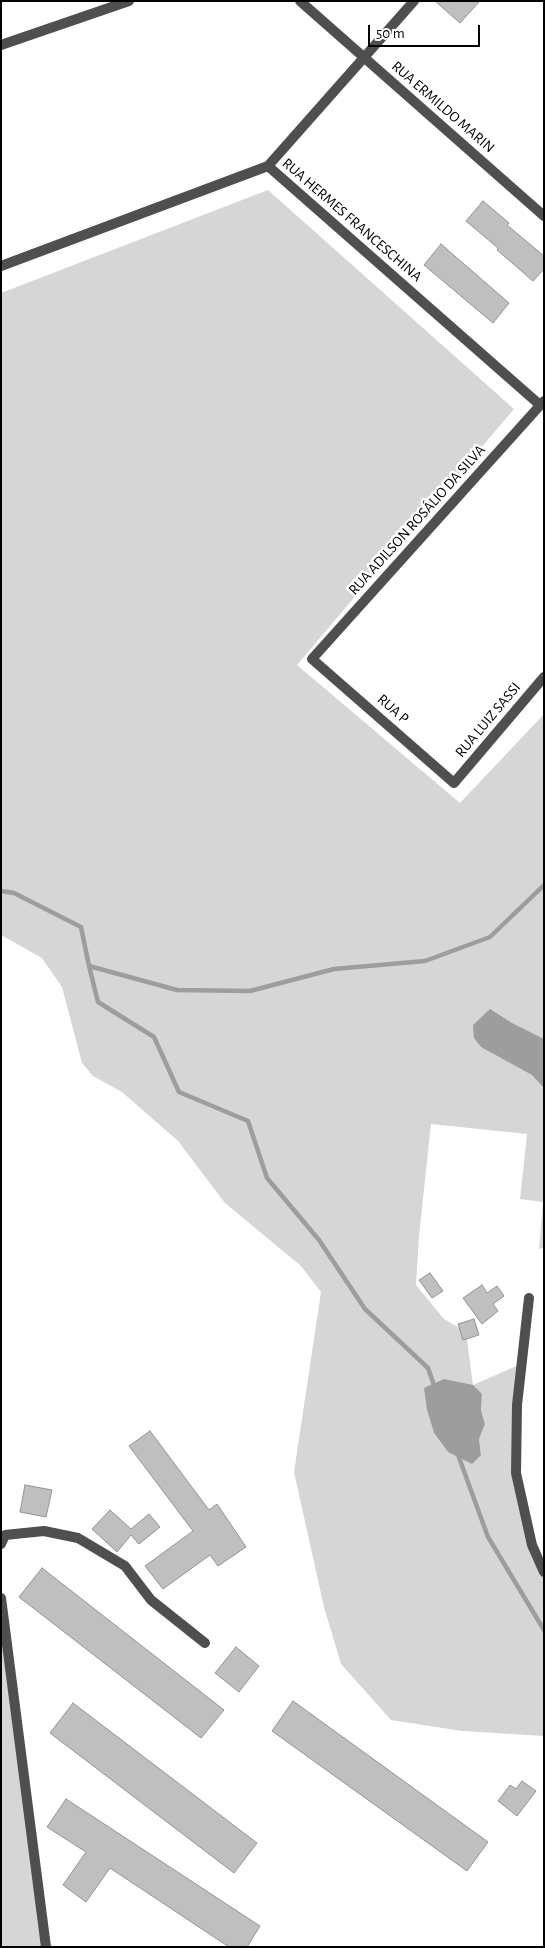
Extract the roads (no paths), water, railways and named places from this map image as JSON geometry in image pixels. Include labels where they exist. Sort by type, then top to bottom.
[{"type":"street","points":[[1,45],[129,1]]},
{"type":"street","name":"RUA ERMILDO MARIN","points":[[300,1],[544,216]]},
{"type":"street","points":[[268,166],[414,1]]},
{"type":"street","name":"RUA HERMES FRANCESCHINA","points":[[1,266],[268,166],[542,403]]},
{"type":"street","name":"RUA ADILSON ROSÁLIO DA SILVA","points":[[312,659],[542,403]]},
{"type":"street","name":"RUA P","points":[[312,659],[454,783]]},
{"type":"street","name":"RUA LUIZ SASSI","points":[[454,783],[544,677]]},
{"type":"street","points":[[529,1298],[517,1405],[516,1473],[532,1545],[544,1572]]},
{"type":"street","points":[[1,1544],[5,1535],[44,1531],[78,1538],[125,1566],[151,1600],[205,1643]]},
{"type":"street","points":[[1,1598],[46,1947]]},
{"type":"waterway","points":[[1,891],[14,893],[81,927],[89,966],[177,990],[250,991],[334,969],[425,961],[490,937],[544,885]]},
{"type":"waterway","points":[[89,966],[98,1002],[154,1037],[179,1092],[248,1121],[267,1178],[319,1240],[365,1309],[428,1368],[435,1388]]},
{"type":"waterway","points":[[457,1452],[488,1537],[544,1630]]}]
